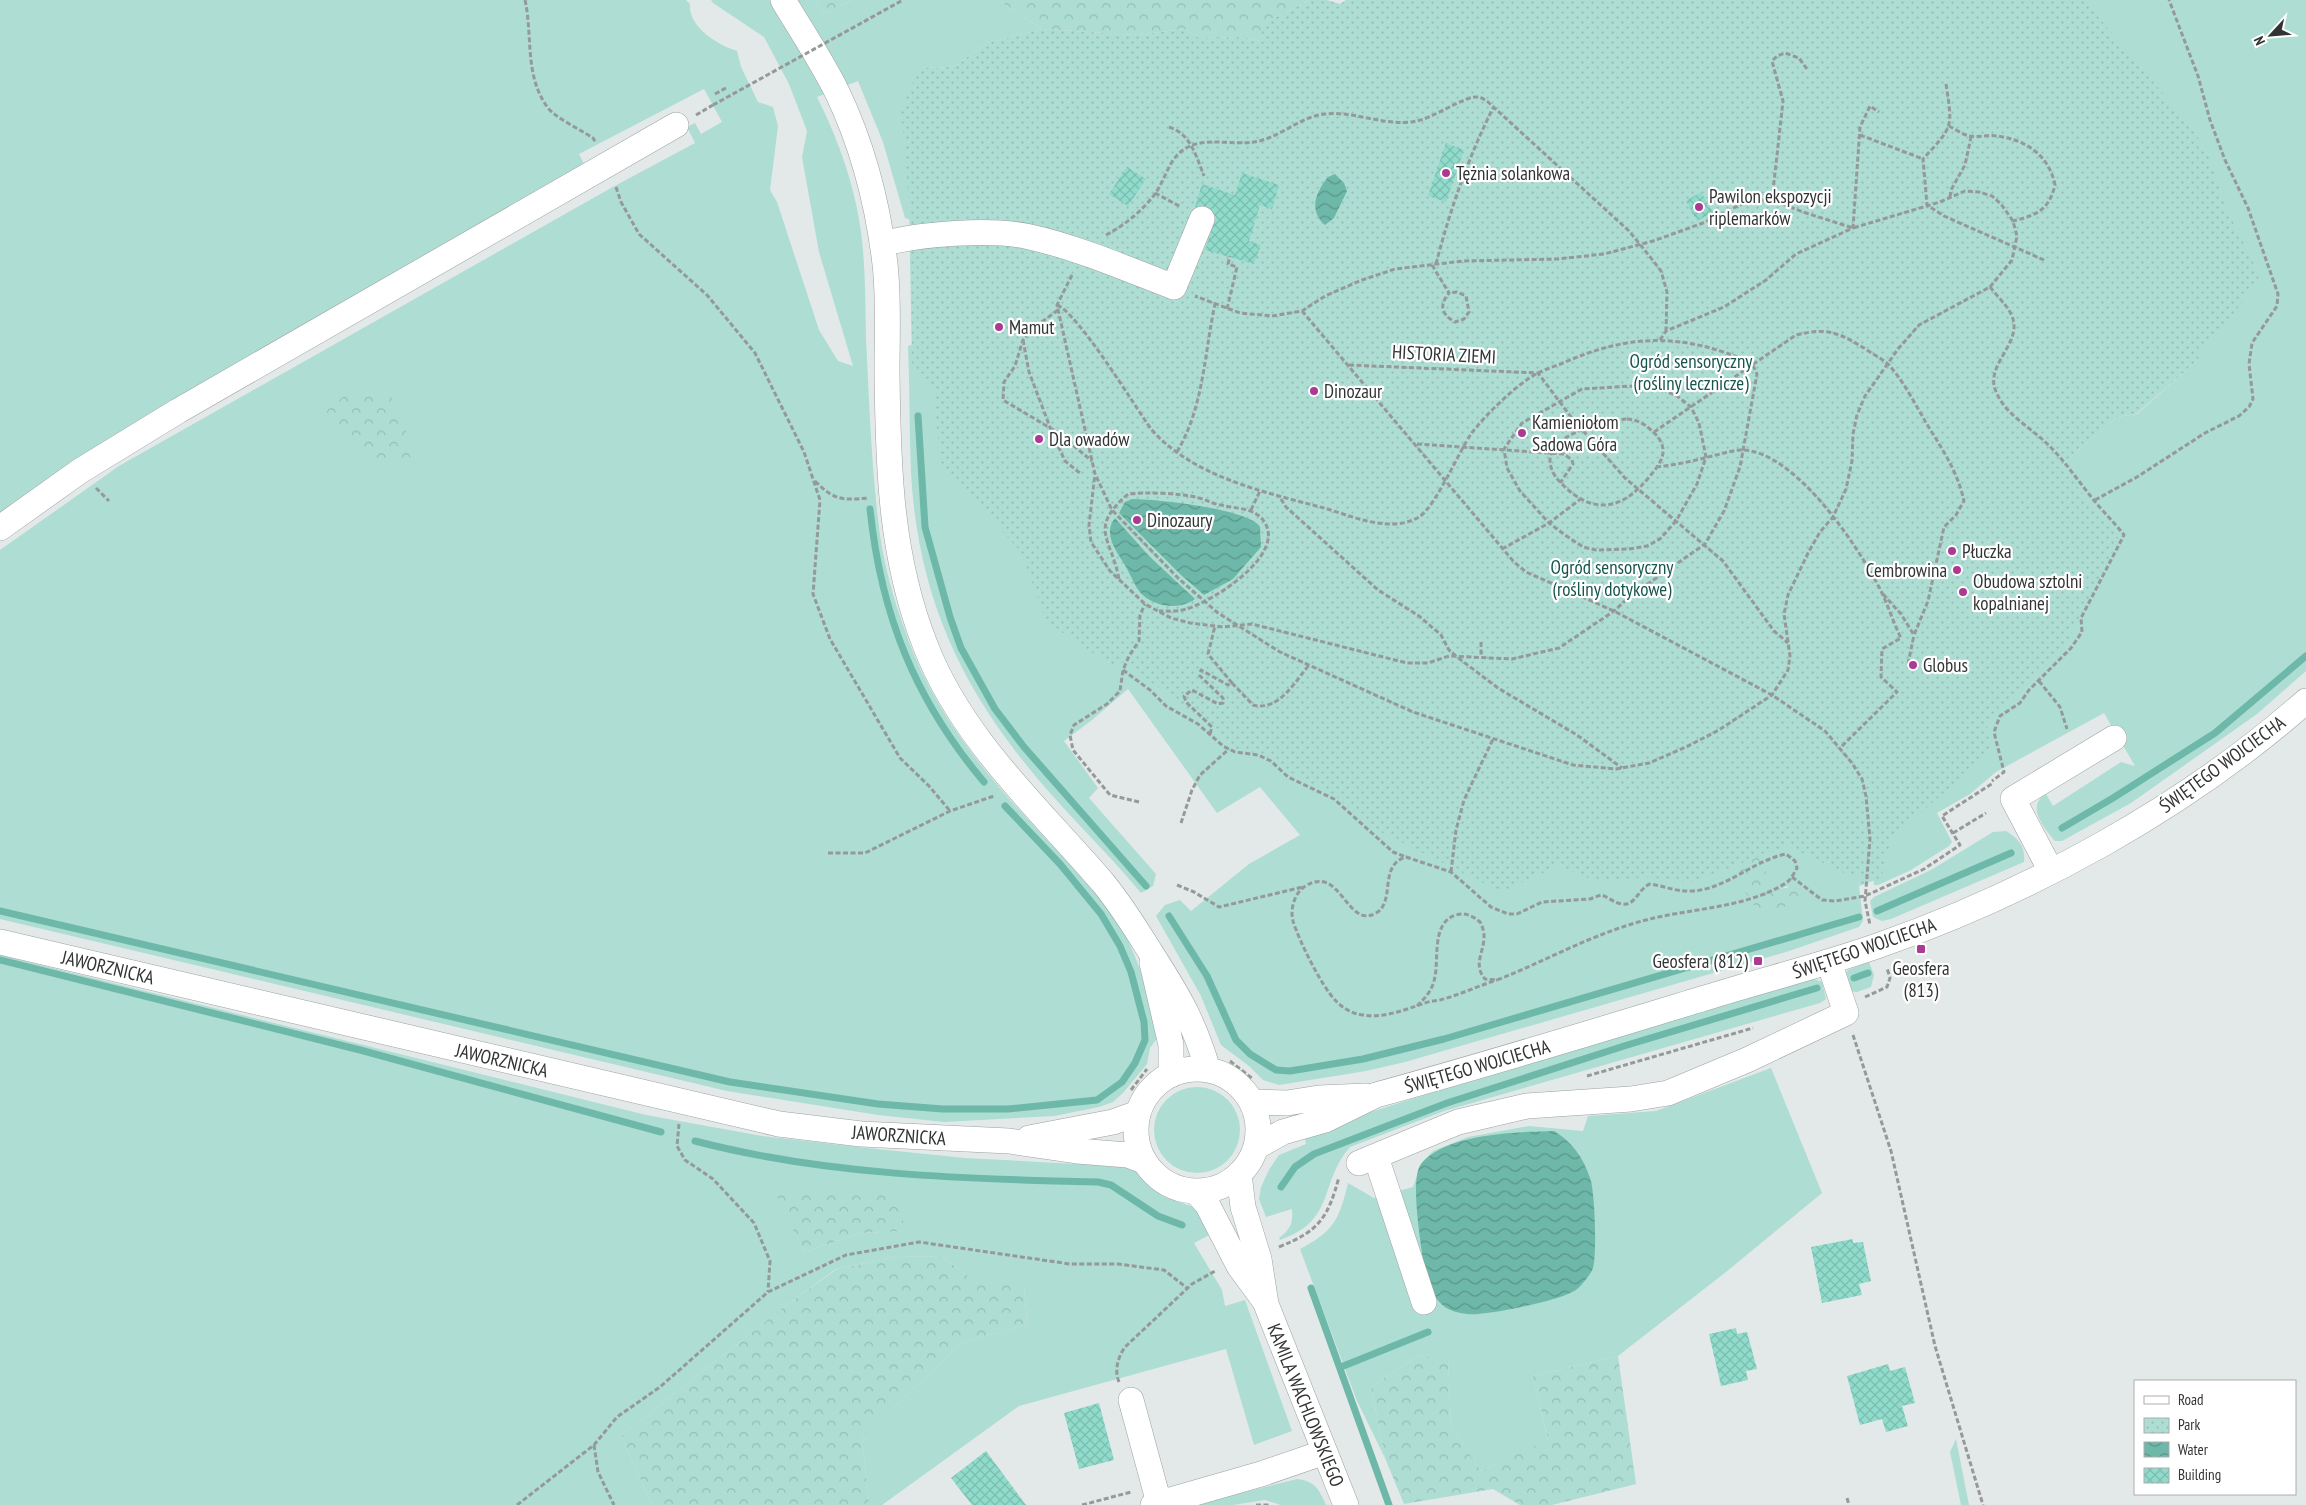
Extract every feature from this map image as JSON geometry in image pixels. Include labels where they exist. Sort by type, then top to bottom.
[{"type":"street","points":[[782,0],[823,66],[846,114],[867,170],[885,266],[891,497],[897,553],[909,602],[927,650],[972,732],[1012,782],[1105,886],[1132,921],[1182,1001],[1198,1036],[1223,1075],[1241,1088],[1254,1092],[1258,1129],[1256,1147],[1248,1165],[1239,1174],[1217,1189],[1195,1192],[1168,1184],[1152,1172],[1138,1149],[1132,1104],[1145,1097],[1159,1082],[1161,1069],[1170,1045],[1148,948]]},
{"type":"street","points":[[0,528],[80,471],[178,411],[676,126]]},
{"type":"street","points":[[882,244],[903,238],[991,232],[1028,236],[1085,253],[1174,287],[1202,219]]},
{"type":"street","name":"ŚWIĘTEGO WOJCIECHA","points":[[1256,1147],[1283,1132],[1326,1120],[1376,1095],[1829,962],[1876,937],[2008,893],[2132,827],[2180,796],[2262,737],[2306,701]]},
{"type":"street","points":[[2051,871],[2013,799],[2114,738]]},
{"type":"street","name":"JAWORZNICKA","points":[[0,942],[779,1124],[861,1134],[1010,1142],[1077,1151],[1128,1155],[1144,1161]]},
{"type":"street","points":[[1424,1302],[1368,1160],[1458,1122],[1527,1106],[1631,1099],[1668,1093],[1755,1056],[1844,1009],[1829,962]]},
{"type":"street","points":[[1161,1069],[1188,1070],[1216,1063]]},
{"type":"street","name":"ŚWIĘTEGO WOJCIECHA","points":[[1254,1092],[1287,1103],[1319,1098],[1376,1095]]},
{"type":"street","name":"JAWORZNICKA","points":[[1010,1142],[1113,1122],[1132,1104]]},
{"type":"street","name":"KAMILA WACHLOWSKIEGO","points":[[1239,1174],[1243,1207],[1259,1259],[1266,1304],[1346,1505]]},
{"type":"street","name":"KAMILA WACHLOWSKIEGO","points":[[1195,1192],[1207,1204],[1239,1266],[1266,1304]]},
{"type":"street","points":[[1131,1400],[1149,1500],[1261,1474],[1325,1452]]},
{"type":"path","points":[[525,0],[529,24],[529,57],[534,79],[548,109],[593,138],[609,166],[621,202],[639,234],[707,295],[755,353],[804,452],[820,500],[813,594],[830,639],[900,758],[929,786],[950,811]]},
{"type":"path","points":[[713,105],[902,0]]},
{"type":"path","points":[[2095,500],[2137,477],[2205,433],[2239,416],[2249,407],[2254,399],[2249,364],[2252,343],[2277,306],[2278,294],[2248,208],[2225,160],[2210,120],[2193,60],[2169,0]]},
{"type":"path","points":[[1772,200],[1783,101],[1772,61],[1776,56],[1785,53],[1799,58],[1807,69]]},
{"type":"path","points":[[1946,84],[1951,119],[1949,126],[1946,134],[1923,159],[1927,204],[1944,216],[2044,260]]},
{"type":"path","points":[[715,94],[726,88]]},
{"type":"path","points":[[1660,340],[1666,331],[1667,292],[1661,272],[1640,245],[1546,153],[1494,108],[1478,97],[1466,99],[1434,117],[1412,122],[1380,121],[1352,114],[1324,114],[1307,118],[1268,139],[1252,142],[1191,146],[1178,154],[1166,170],[1155,193],[1133,218],[1092,242],[1057,305],[1096,474],[1112,510],[1151,553],[1204,602],[1280,652],[1413,712],[1573,765],[1622,768],[1649,763],[1686,747],[1726,726],[1772,695],[1788,670],[1790,656],[1784,614],[1788,595],[1816,539],[1833,516],[1846,489],[1857,415],[1866,396],[1898,349],[1919,325],[1990,288],[2012,260],[2016,249],[2013,221],[1992,196],[1979,192],[1965,191],[1940,202],[1927,204],[1853,228],[1796,254],[1766,280],[1724,307],[1666,331]]},
{"type":"path","points":[[1853,228],[1860,126],[1870,106],[1879,112]]},
{"type":"path","points":[[1449,293],[1434,264],[1448,218],[1480,134],[1494,108]]},
{"type":"path","points":[[1949,126],[1971,137],[1997,136],[2032,147],[2046,160],[2053,173],[2055,184],[2046,207],[2033,216],[2013,221]]},
{"type":"path","points":[[1169,127],[1180,130],[1191,146],[1204,176]]},
{"type":"path","points":[[1860,135],[1923,159]]},
{"type":"path","points":[[1950,197],[1951,190],[1965,165],[1971,137]]},
{"type":"path","points":[[1155,193],[1202,219]]},
{"type":"path","points":[[1174,287],[1227,309],[1272,316],[1302,311],[1325,296],[1362,280],[1395,269],[1434,264],[1558,260],[1604,254],[1640,245],[1703,223],[1750,200],[1772,200],[1853,228]]},
{"type":"path","points":[[1227,309],[1237,267],[1228,264],[1230,256]]},
{"type":"path","points":[[1792,877],[1822,900],[1834,901],[1865,896],[1918,872],[1960,845],[1942,816],[1974,796],[2004,772],[1994,732],[2000,716],[2020,703],[2071,648],[2082,632],[2082,618],[2124,535],[2041,438],[2026,428],[2007,408],[1995,390],[1995,374],[2012,338],[2015,326],[2007,307],[1990,288]]},
{"type":"path","points":[[1457,292],[1466,296],[1469,312],[1464,319],[1454,322],[1447,318],[1442,310],[1442,301],[1449,293],[1457,292]]},
{"type":"path","points":[[1178,452],[1194,417],[1200,394],[1215,304]]},
{"type":"path","points":[[1057,305],[1065,308],[1082,329],[1150,429],[1161,440],[1178,452],[1218,474],[1260,491],[1364,521],[1403,522],[1420,516],[1445,479],[1463,447],[1483,419],[1538,373],[1613,344],[1660,340],[1704,345],[1752,363],[1756,374],[1744,450],[1730,495],[1705,544],[1629,597],[1614,611],[1559,648],[1512,660],[1449,656],[1428,663],[1407,663],[1252,624],[1215,626],[1171,618],[1145,604],[1104,564],[1091,542],[1089,525],[1096,474]]},
{"type":"path","points":[[1058,310],[1032,329],[1023,340],[1015,366],[1004,382],[1003,400],[1050,428],[1093,462]]},
{"type":"path","points":[[1302,311],[1416,444],[1502,549],[1526,572],[1614,611],[1772,695],[1825,732],[1840,748],[1862,779],[1866,796],[1870,839],[1865,896],[1866,912],[1890,978],[1887,987],[1844,1009],[1891,1150],[1936,1346],[1983,1505]]},
{"type":"path","points":[[1654,432],[1752,363],[1796,335],[1816,330],[1848,337],[1888,364],[1905,387],[1951,465],[1961,486],[1964,501],[1956,515],[1944,527],[1928,601],[1914,635],[1908,664]]},
{"type":"path","points":[[1023,340],[1029,372],[1064,461],[1081,474]]},
{"type":"path","name":"HISTORIA ZIEMI","points":[[1349,365],[1538,373]]},
{"type":"path","points":[[1538,373],[1582,429],[1638,490],[1705,544],[1723,561],[1774,631],[1788,644]]},
{"type":"path","points":[[1646,386],[1677,396],[1691,407],[1699,423],[1706,457],[1697,484],[1676,521],[1660,539],[1647,546],[1629,549],[1596,550],[1583,547],[1549,523],[1520,491],[1510,476],[1504,450],[1522,423],[1559,402],[1590,387],[1646,386]]},
{"type":"path","points":[[1613,420],[1636,420],[1654,432],[1663,450],[1656,467],[1638,490],[1623,501],[1613,505],[1600,505],[1582,498],[1560,483],[1550,467],[1551,453],[1556,446],[1582,429],[1613,420]]},
{"type":"path","points":[[1416,444],[1564,454],[1572,460],[1571,469],[1560,483]]},
{"type":"path","points":[[1656,467],[1744,450],[1768,456],[1797,477],[1833,516],[1856,546],[1882,594],[1901,638],[1882,649],[1882,677],[1897,692],[1840,748]]},
{"type":"path","points":[[813,478],[828,494],[843,500],[891,497]]},
{"type":"path","points":[[1251,510],[1260,491]]},
{"type":"path","points":[[1119,579],[1116,560],[1105,532],[1106,521],[1112,510],[1128,494],[1184,495],[1216,504],[1251,510],[1266,523],[1268,534],[1264,552],[1240,579],[1204,602],[1187,609],[1159,611]]},
{"type":"path","points":[[1281,498],[1286,507],[1351,568],[1378,590],[1419,616],[1441,634],[1457,658],[1498,688],[1578,735],[1622,768]]},
{"type":"path","points":[[1502,549],[1549,523],[1582,498]]},
{"type":"path","points":[[1882,594],[1901,614],[1914,635]]},
{"type":"path","points":[[1139,802],[1110,795],[1073,750],[1070,735],[1074,725],[1107,704],[1120,691],[1123,670],[1129,656],[1139,642],[1140,615],[1145,604]]},
{"type":"path","points":[[1215,626],[1208,654],[1253,705],[1272,704],[1286,694],[1308,665]]},
{"type":"path","points":[[1481,642],[1481,657]]},
{"type":"path","points":[[1123,670],[1150,690],[1166,706],[1198,724],[1229,749],[1271,761],[1288,776],[1334,799],[1394,852],[1451,872],[1491,907],[1508,914],[1517,914],[1542,902],[1568,898],[1590,899],[1601,895],[1621,904],[1628,904],[1633,901],[1640,890],[1650,884],[1680,891],[1703,890],[1723,883],[1768,860],[1786,854],[1795,861],[1797,868],[1787,882],[1772,890],[1742,900],[1617,928],[1497,980],[1387,1015],[1372,1016],[1352,1012],[1336,1001],[1328,991],[1306,951],[1293,920],[1294,900],[1304,887]]},
{"type":"path","points":[[1210,734],[1212,726],[1186,702],[1184,696],[1192,690],[1218,704],[1223,703],[1223,698],[1200,676],[1201,670],[1228,685],[1232,683]]},
{"type":"path","points":[[2039,681],[2060,707],[2068,729]]},
{"type":"path","points":[[1451,872],[1456,830],[1464,800],[1493,739]]},
{"type":"path","points":[[1181,823],[1192,790],[1200,775],[1229,749]]},
{"type":"path","points":[[828,853],[865,853],[950,811],[994,796],[1012,782]]},
{"type":"path","points":[[1953,833],[1986,813]]},
{"type":"path","points":[[1177,885],[1194,892],[1219,907],[1304,887],[1314,882],[1328,883],[1333,886],[1355,912],[1371,916],[1384,905],[1392,869],[1406,857]]},
{"type":"path","points":[[1417,1006],[1429,994],[1435,980],[1440,931],[1448,918],[1456,915],[1472,916],[1480,922],[1486,938],[1478,964],[1480,972],[1485,979],[1497,980]]},
{"type":"path","points":[[1216,1063],[1244,1070],[1254,1092]]},
{"type":"path","points":[[1132,1104],[1161,1069]]},
{"type":"path","points":[[681,1102],[677,1146],[685,1160],[713,1179],[754,1223],[770,1260],[768,1292]]},
{"type":"path","points":[[517,1505],[594,1445],[618,1417],[660,1387],[768,1292],[846,1254],[919,1242],[1070,1264],[1118,1264],[1164,1270],[1187,1288]]},
{"type":"path","points":[[1131,1400],[1117,1379],[1119,1356],[1136,1334],[1187,1288],[1217,1270]]},
{"type":"path","points":[[594,1445],[598,1472],[614,1505]]},
{"type":"path","points":[[1847,1498],[1849,1505]]},
{"type":"path","points":[[1082,1505],[1149,1500]]},
{"type":"path","points":[[1256,1505],[1270,1505]]},
{"type":"green space","points":[[0,0],[686,0],[690,4],[694,20],[706,34],[713,40],[737,51],[741,67],[758,102],[773,107],[778,126],[770,190],[777,202],[819,330],[838,361],[853,366],[819,252],[802,157],[807,131],[789,84],[764,37],[711,0],[815,0],[823,14],[852,0],[998,0],[1042,29],[987,43],[955,66],[920,67],[915,221],[905,218],[883,142],[858,81],[817,97],[845,163],[853,190],[862,237],[869,406],[876,496],[882,550],[898,610],[919,665],[931,691],[946,716],[997,785],[1103,902],[1128,941],[1144,982],[1158,1037],[1150,1048],[1147,1064],[1123,1093],[1113,1102],[1099,1107],[1054,1116],[944,1122],[878,1115],[727,1091],[0,919],[0,550],[119,466],[611,188],[695,143],[687,127],[695,123],[701,134],[722,122],[704,89],[579,154],[585,166],[0,517]]},
{"type":"green space","points":[[815,0],[852,0],[823,14]]},
{"type":"green space","points":[[998,0],[1310,0],[1267,21],[1264,42],[1243,37],[1199,38],[1184,29],[1137,35],[1042,29]]},
{"type":"green space","name":"Kamieniołom Sadowa Góra","points":[[1310,0],[1327,0],[1340,4],[1346,0],[2084,0],[2186,121],[2207,151],[2225,206],[2260,276],[2224,328],[2201,349],[2198,360],[2136,414],[2117,417],[2064,463],[2062,467],[2119,539],[2062,652],[1987,724],[1990,753],[1892,838],[1881,878],[1859,886],[1860,875],[1844,873],[1788,846],[1689,883],[1648,877],[1596,881],[1558,866],[1501,892],[1367,825],[1337,797],[1290,772],[1264,755],[1232,748],[1202,719],[1123,662],[1115,668],[1047,622],[1021,552],[940,461],[933,387],[918,374],[912,363],[909,201],[901,109],[920,67],[955,66],[987,43],[1042,29],[1137,35],[1184,29],[1199,38],[1243,37],[1264,42],[1261,30],[1267,21]]},
{"type":"green space","points":[[2082,0],[2306,0],[2306,671],[2257,714],[2131,803],[2062,841],[2055,841],[2039,818],[2037,805],[2040,799],[2046,794],[2053,806],[2121,762],[2135,766],[2104,713],[1996,772],[1970,794],[1937,813],[1952,842],[1949,846],[1911,870],[1878,885],[1874,885],[1873,874],[2064,463],[2117,417],[2137,414],[2198,360],[2200,349]]},
{"type":"green space","points":[[913,344],[920,357],[1497,744],[1863,861],[1859,886],[1863,921],[1859,927],[1786,952],[1405,1062],[1366,1071],[1279,1085],[1263,1080],[1249,1066],[1221,1045],[1201,996],[1156,916],[1165,905],[1180,900],[1191,911],[1249,864],[1300,835],[1260,787],[1217,813],[1128,689],[1064,741],[1098,788],[1089,798],[1156,874],[1153,886],[1141,893],[1034,775],[996,724],[975,691],[957,658],[942,624],[930,588],[921,551],[911,472],[908,346]],"holes":[[[1788,886],[1778,907],[1760,914],[1775,891]]]},
{"type":"green space","points":[[389,393],[403,415],[411,461],[379,465],[323,414],[344,396]]},
{"type":"green space","points":[[2006,831],[2022,847],[2024,862],[1891,919],[1882,921],[1873,917],[1870,901],[1874,897],[1931,870],[1993,832]]},
{"type":"green space","points":[[1758,857],[1775,890],[1794,889],[1809,899],[1760,914],[1741,886],[1735,866]]},
{"type":"green space","points":[[0,955],[646,1115],[762,1136],[965,1158],[1076,1164],[1127,1163],[1141,1172],[1161,1195],[1193,1207],[1213,1233],[1194,1243],[1222,1290],[1225,1306],[1245,1300],[1292,1431],[1254,1445],[1226,1349],[1019,1406],[882,1505],[863,1505],[869,1501],[862,1437],[962,1343],[1027,1324],[1024,1284],[979,1284],[941,1256],[895,1257],[836,1269],[785,1306],[621,1436],[652,1505],[0,1505]],"holes":[[[776,1194],[905,1231],[862,1233],[804,1252]]]},
{"type":"green space","points":[[1869,962],[1874,975],[1871,987],[1857,992],[1849,991],[1844,976],[1848,970]]},
{"type":"green space","points":[[1814,979],[1822,982],[1826,999],[1820,1003],[1444,1111],[1350,1147],[1340,1161],[1319,1212],[1298,1232],[1280,1240],[1279,1238],[1290,1225],[1292,1209],[1266,1217],[1259,1199],[1261,1187],[1279,1155],[1306,1144],[1304,1133],[1491,1074]]},
{"type":"green space","points":[[1771,1068],[1822,1193],[1726,1272],[1618,1356],[1533,1376],[1548,1441],[1481,1471],[1451,1426],[1448,1360],[1418,1356],[1371,1387],[1385,1458],[1357,1401],[1300,1249],[1328,1230],[1338,1215],[1348,1183],[1374,1198],[1413,1187],[1422,1162],[1433,1151],[1468,1137],[1529,1126],[1583,1131],[1588,1116],[1656,1111]]},
{"type":"green space","points":[[1197,1087],[1213,1090],[1221,1094],[1233,1106],[1237,1114],[1240,1130],[1237,1146],[1233,1154],[1221,1166],[1213,1170],[1197,1173],[1181,1170],[1173,1166],[1161,1154],[1157,1146],[1154,1130],[1157,1114],[1161,1106],[1173,1094],[1181,1090]]},
{"type":"green space","points":[[894,1190],[906,1231],[862,1233],[804,1252],[775,1193]]},
{"type":"green space","points":[[941,1256],[979,1284],[1024,1284],[1027,1324],[962,1343],[862,1437],[869,1502],[863,1505],[652,1505],[621,1436],[785,1306],[837,1269],[895,1257]]},
{"type":"green space","points":[[1418,1356],[1448,1359],[1451,1426],[1481,1471],[1548,1440],[1533,1376],[1618,1356],[1636,1484],[1552,1505],[1520,1505],[1493,1489],[1404,1504],[1385,1458],[1371,1387]]},
{"type":"green space","points":[[1956,1439],[1969,1505],[1961,1505],[1950,1452]]},
{"type":"green space","points":[[1297,1479],[1308,1482],[1316,1487],[1326,1505],[1281,1505],[1265,1500],[1233,1505],[1194,1505]]},
{"type":"water","points":[[1335,174],[1344,183],[1347,191],[1334,218],[1325,225],[1315,207],[1317,195],[1328,177]]},
{"type":"water","points":[[1132,499],[1201,506],[1239,515],[1253,521],[1260,527],[1261,547],[1233,579],[1204,595],[1181,575],[1119,513],[1125,502]]},
{"type":"water","points":[[1115,518],[1149,556],[1195,599],[1181,605],[1166,606],[1151,601],[1139,591],[1110,537],[1111,524]]},
{"type":"water","points":[[1554,1131],[1576,1151],[1584,1163],[1592,1185],[1595,1237],[1594,1261],[1590,1273],[1577,1289],[1570,1293],[1530,1305],[1474,1314],[1457,1312],[1445,1307],[1432,1291],[1425,1272],[1416,1199],[1416,1184],[1421,1164],[1432,1154],[1447,1146],[1465,1140],[1522,1132]]},
{"type":"building","name":"Tężnia solankowa","points":[[1446,143],[1464,150],[1446,202],[1428,196]]},
{"type":"building","points":[[1127,167],[1146,179],[1128,206],[1109,194]]},
{"type":"building","points":[[1242,173],[1279,185],[1272,209],[1260,205],[1249,241],[1261,245],[1254,264],[1205,250],[1216,217],[1208,206],[1195,207],[1202,184],[1235,195]]},
{"type":"building","name":"Pawilon ekspozycji riplemarków","points":[[1701,192],[1713,212],[1697,221],[1686,201]]},
{"type":"building","points":[[1853,1239],[1853,1243],[1863,1242],[1871,1281],[1859,1284],[1862,1295],[1822,1303],[1811,1247]]},
{"type":"building","points":[[1736,1328],[1737,1334],[1747,1332],[1757,1369],[1746,1371],[1748,1380],[1721,1386],[1709,1334]]},
{"type":"building","points":[[1888,1364],[1890,1371],[1905,1367],[1915,1403],[1902,1406],[1908,1426],[1886,1432],[1882,1419],[1860,1425],[1847,1376]]},
{"type":"building","points":[[1099,1403],[1114,1460],[1079,1469],[1064,1413]]},
{"type":"building","points":[[986,1451],[1026,1505],[972,1505],[951,1478]]},
{"type":"waterway","points":[[918,416],[925,527],[950,617],[961,648],[995,709],[1024,747],[1146,886]]},
{"type":"waterway","points":[[870,509],[875,548],[883,585],[905,654],[939,720],[984,782]]},
{"type":"waterway","points":[[2062,828],[2215,733],[2306,656]]},
{"type":"waterway","points":[[0,911],[730,1082],[878,1104],[943,1109],[1008,1109],[1097,1100],[1122,1082],[1135,1063],[1145,1040],[1144,1022],[1131,972],[1120,946],[1101,914],[1060,864],[1005,806]]},
{"type":"waterway","points":[[1877,911],[2011,853]]},
{"type":"waterway","points":[[1169,916],[1207,976],[1236,1040],[1250,1054],[1276,1070],[1290,1071],[1363,1059],[1444,1039],[1859,917]]},
{"type":"waterway","points":[[0,960],[360,1050],[661,1132]]},
{"type":"waterway","points":[[1854,978],[1868,973]]},
{"type":"waterway","points":[[1281,1187],[1295,1167],[1314,1154],[1447,1103],[1624,1046],[1817,988]]},
{"type":"waterway","points":[[695,1141],[744,1152],[844,1168],[946,1177],[1098,1182],[1111,1185],[1158,1216],[1182,1225]]},
{"type":"waterway","points":[[1311,1288],[1389,1505]]},
{"type":"waterway","points":[[1341,1367],[1428,1332]]},
{"type":"place","name":"Tężnia solankowa","points":[[1446,173]]},
{"type":"place","name":"Pawilon ekspozycji riplemarków","points":[[1699,207]]},
{"type":"place","name":"Mamut","points":[[999,327]]},
{"type":"place","name":"Dinozaur","points":[[1314,391]]},
{"type":"place","name":"Kamieniołom Sadowa Góra","points":[[1522,433]]},
{"type":"place","name":"Dla owadów","points":[[1039,439]]},
{"type":"place","name":"Dinozaury","points":[[1137,520]]},
{"type":"place","name":"Płuczka","points":[[1952,551]]},
{"type":"place","name":"Cembrowina","points":[[1957,570]]},
{"type":"place","name":"Obudowa sztolni kopalnianej","points":[[1963,592]]},
{"type":"place","name":"Globus","points":[[1913,665]]},
{"type":"place","name":"Geosfera (813)","points":[[1921,949]]},
{"type":"place","name":"Geosfera (812)","points":[[1758,961]]},
{"type":"park label","name":"Ogród sensoryczny (rośliny lecznicze)","points":[[1691,372]]},
{"type":"park label","name":"Ogród sensoryczny (rośliny dotykowe)","points":[[1612,578]]}]
